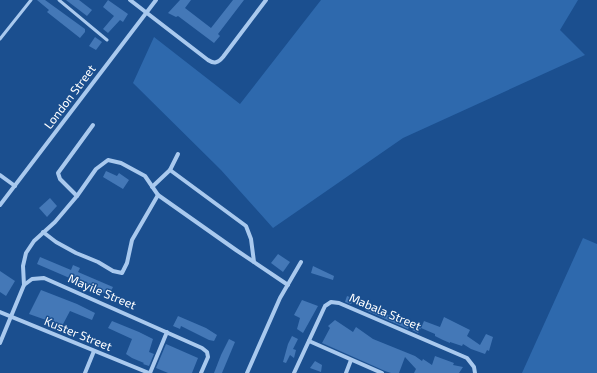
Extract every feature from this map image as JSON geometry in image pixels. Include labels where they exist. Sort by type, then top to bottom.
[{"type":"street","points":[[130,0],[208,60],[216,63],[223,57],[266,0]]},
{"type":"street","name":"London Street","points":[[0,205],[156,0]]},
{"type":"street","points":[[77,196],[60,179],[58,173],[93,125]]},
{"type":"street","points":[[152,187],[170,170],[178,154]]},
{"type":"street","points":[[0,343],[24,286],[23,266],[26,253],[34,241],[55,222],[77,196],[96,169],[108,160],[122,163],[145,176],[158,196],[288,285]]},
{"type":"street","points":[[170,170],[246,226],[252,239],[254,262]]},
{"type":"street","points":[[0,175],[15,186]]},
{"type":"street","points":[[44,232],[56,242],[76,253],[98,262],[113,271],[122,273],[127,263],[132,240],[158,196]]},
{"type":"street","points":[[247,373],[270,320],[301,262]]},
{"type":"street","name":"Mayile Street","points":[[24,286],[32,278],[44,278],[202,348],[207,352],[208,357],[201,373]]},
{"type":"street","name":"Mabala Street","points":[[294,373],[308,341],[325,306],[328,303],[336,303],[467,358],[473,364],[475,373]]},
{"type":"street","name":"Kuster Street","points":[[0,312],[150,373]]},
{"type":"street","points":[[150,373],[167,332]]},
{"type":"street","points":[[308,341],[382,373]]},
{"type":"street","points":[[85,373],[94,351]]},
{"type":"street","points":[[346,373],[351,360]]},
{"type":"lane","points":[[0,39],[31,0]]},
{"type":"lane","points":[[59,0],[107,40]]},
{"type":"shaded area","points":[[321,0],[578,0],[560,30],[585,55],[403,138],[273,228],[221,170],[133,83],[154,37],[240,104]]},
{"type":"shaded area","points":[[583,238],[597,244],[597,373],[522,373]]},
{"type":"building","points":[[37,0],[45,0],[85,29],[85,32],[80,38],[47,12],[49,10]]},
{"type":"building","points":[[66,0],[79,0],[92,10],[87,16]]},
{"type":"building","points":[[108,0],[128,14],[123,22],[120,20],[108,33],[103,29],[114,16],[103,7]]},
{"type":"building","points":[[180,0],[191,0],[185,8],[211,28],[233,0],[244,0],[218,34],[220,36],[214,43],[178,16],[176,17],[168,13]]},
{"type":"building","points":[[95,37],[102,42],[96,50],[89,46]]},
{"type":"building","points":[[106,171],[117,176],[119,173],[129,180],[123,189],[103,177]]},
{"type":"building","points":[[50,198],[57,206],[47,217],[39,208]]},
{"type":"building","points":[[278,254],[290,262],[283,272],[271,263]]},
{"type":"building","points":[[40,257],[71,270],[73,265],[80,268],[78,272],[113,287],[109,295],[37,264]]},
{"type":"building","points":[[313,266],[334,276],[333,280],[311,273]]},
{"type":"building","points":[[0,271],[15,281],[6,296],[0,292]]},
{"type":"building","points":[[41,290],[77,304],[95,313],[92,320],[70,311],[62,326],[47,319],[46,320],[29,314]]},
{"type":"building","points":[[347,296],[355,299],[351,304],[345,302]]},
{"type":"building","points":[[302,300],[318,306],[303,333],[297,329],[300,318],[294,315]]},
{"type":"building","points":[[368,304],[379,310],[380,308],[389,316],[390,314],[409,327],[408,329],[365,310]]},
{"type":"building","points":[[178,316],[206,328],[217,335],[214,341],[181,326],[180,329],[173,326]]},
{"type":"building","points":[[444,317],[470,330],[467,336],[480,345],[486,334],[493,337],[489,351],[487,350],[485,354],[471,349],[463,344],[462,346],[450,343],[421,328],[424,321],[440,327]]},
{"type":"building","points":[[335,320],[353,332],[356,327],[373,339],[415,356],[422,361],[423,359],[432,365],[435,356],[454,363],[453,365],[463,367],[459,373],[414,373],[416,369],[405,357],[399,373],[385,371],[322,343],[330,328],[328,326]]},
{"type":"building","points":[[112,321],[153,339],[149,352],[154,354],[149,366],[126,354],[132,339],[108,328]]},
{"type":"building","points":[[416,325],[421,328],[418,333],[412,330]]},
{"type":"building","points":[[292,336],[298,339],[293,349],[296,350],[294,358],[290,355],[286,363],[283,362]]},
{"type":"building","points":[[229,339],[235,342],[222,373],[214,373],[221,355]]},
{"type":"building","points":[[166,344],[198,358],[192,373],[168,373],[156,368]]},
{"type":"building","points":[[315,361],[322,365],[321,372],[310,368]]}]
